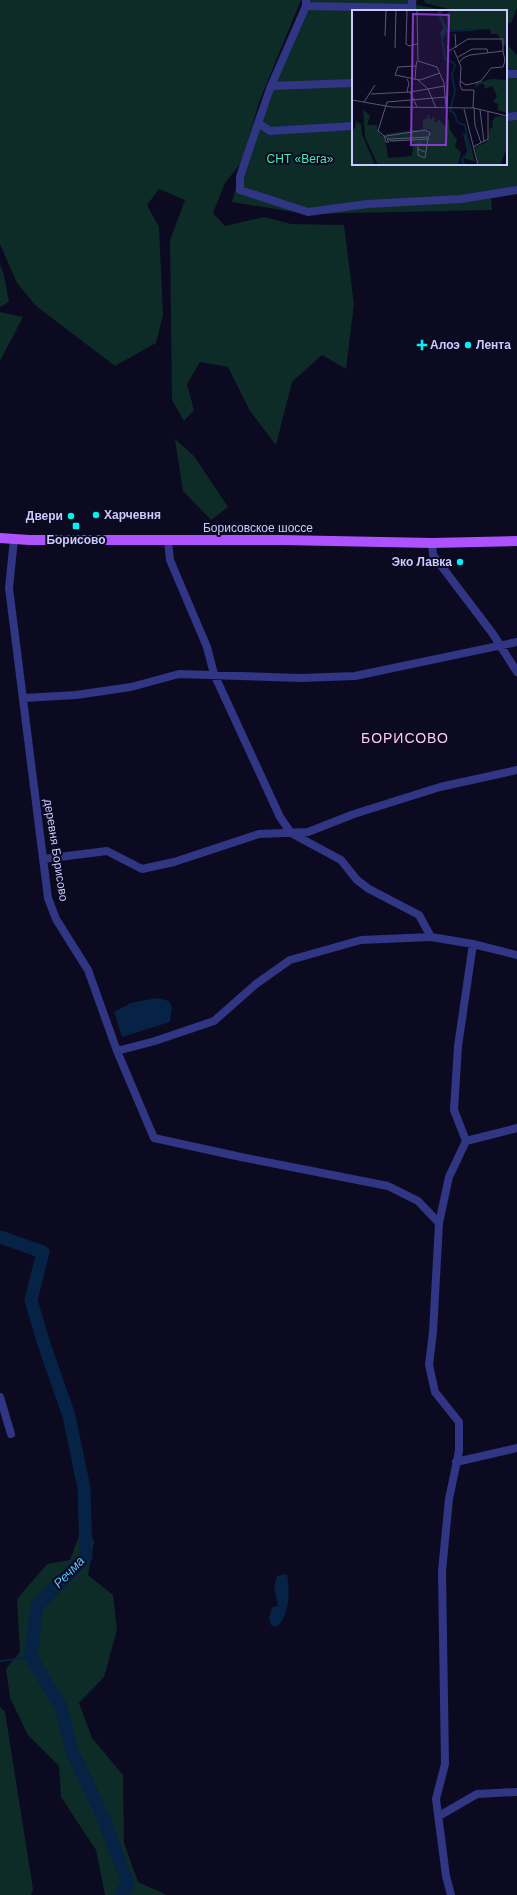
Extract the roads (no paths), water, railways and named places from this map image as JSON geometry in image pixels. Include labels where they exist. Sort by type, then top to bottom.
[{"type":"main road","name":"Борисовское шоссе","points":[[0,538],[168,541],[282,540],[432,543],[517,541]]},
{"type":"street","points":[[412,0],[412,8],[306,3],[271,86],[240,177],[240,190],[308,212],[367,204],[461,199],[517,190]]},
{"type":"street","points":[[271,86],[352,83]]},
{"type":"street","points":[[507,117],[517,116]]},
{"type":"street","points":[[258,123],[270,131],[352,126]]},
{"type":"street","name":"деревня Борисово","points":[[14,539],[9,588],[48,898],[56,919],[88,970],[117,1051],[154,1138],[388,1186],[418,1201],[439,1223]]},
{"type":"street","points":[[168,541],[170,560],[207,647],[214,674],[280,817],[291,833],[341,860],[357,880],[369,889],[419,915],[431,937]]},
{"type":"street","points":[[432,543],[433,555],[448,572],[517,672]]},
{"type":"street","points":[[24,698],[76,695],[131,687],[179,674],[301,678],[355,676],[517,642]]},
{"type":"street","points":[[43,859],[106,851],[142,869],[174,862],[259,834],[308,832],[354,814],[440,787],[517,770]]},
{"type":"street","points":[[117,1051],[155,1041],[214,1021],[256,984],[290,960],[361,940],[431,937],[473,944],[517,955]]},
{"type":"street","points":[[451,1895],[446,1876],[436,1799],[445,1764],[442,1571],[449,1499],[459,1451],[459,1422],[435,1392],[429,1365],[433,1332],[439,1223],[449,1177],[466,1141],[454,1110],[458,1046],[473,944]]},
{"type":"street","points":[[466,1141],[517,1128]]},
{"type":"street","points":[[0,1397],[11,1434]]},
{"type":"street","points":[[456,1462],[517,1448]]},
{"type":"street","points":[[438,1816],[478,1794],[517,1792]]},
{"type":"water","points":[[157,998],[169,1001],[172,1008],[170,1022],[122,1037],[114,1012],[131,1003]]},
{"type":"water","points":[[287,1574],[289,1595],[287,1609],[277,1627],[271,1625],[269,1618],[272,1607],[278,1606],[274,1587],[277,1576]]},
{"type":"waterway","name":"Речма","points":[[0,1237],[43,1252],[31,1300],[43,1341],[69,1416],[84,1488],[86,1557],[37,1605],[31,1657],[62,1709],[72,1751],[103,1817],[128,1883],[121,1895]]},
{"type":"waterway","points":[[0,1661],[31,1657]]},
{"type":"place","name":"Алоэ","points":[[422,345]]},
{"type":"place","name":"Лента","points":[[468,345]]},
{"type":"place","name":"Харчевня","points":[[96,515]]},
{"type":"place","name":"Двери","points":[[71,516]]},
{"type":"place","name":"Борисово","points":[[76,526]]},
{"type":"place","name":"Эко Лавка","points":[[460,562]]},
{"type":"district","name":"БОРИСОВО","points":[[405,738]]},
{"type":"park label","name":"СНТ «Вега»","points":[[300,159]]}]
